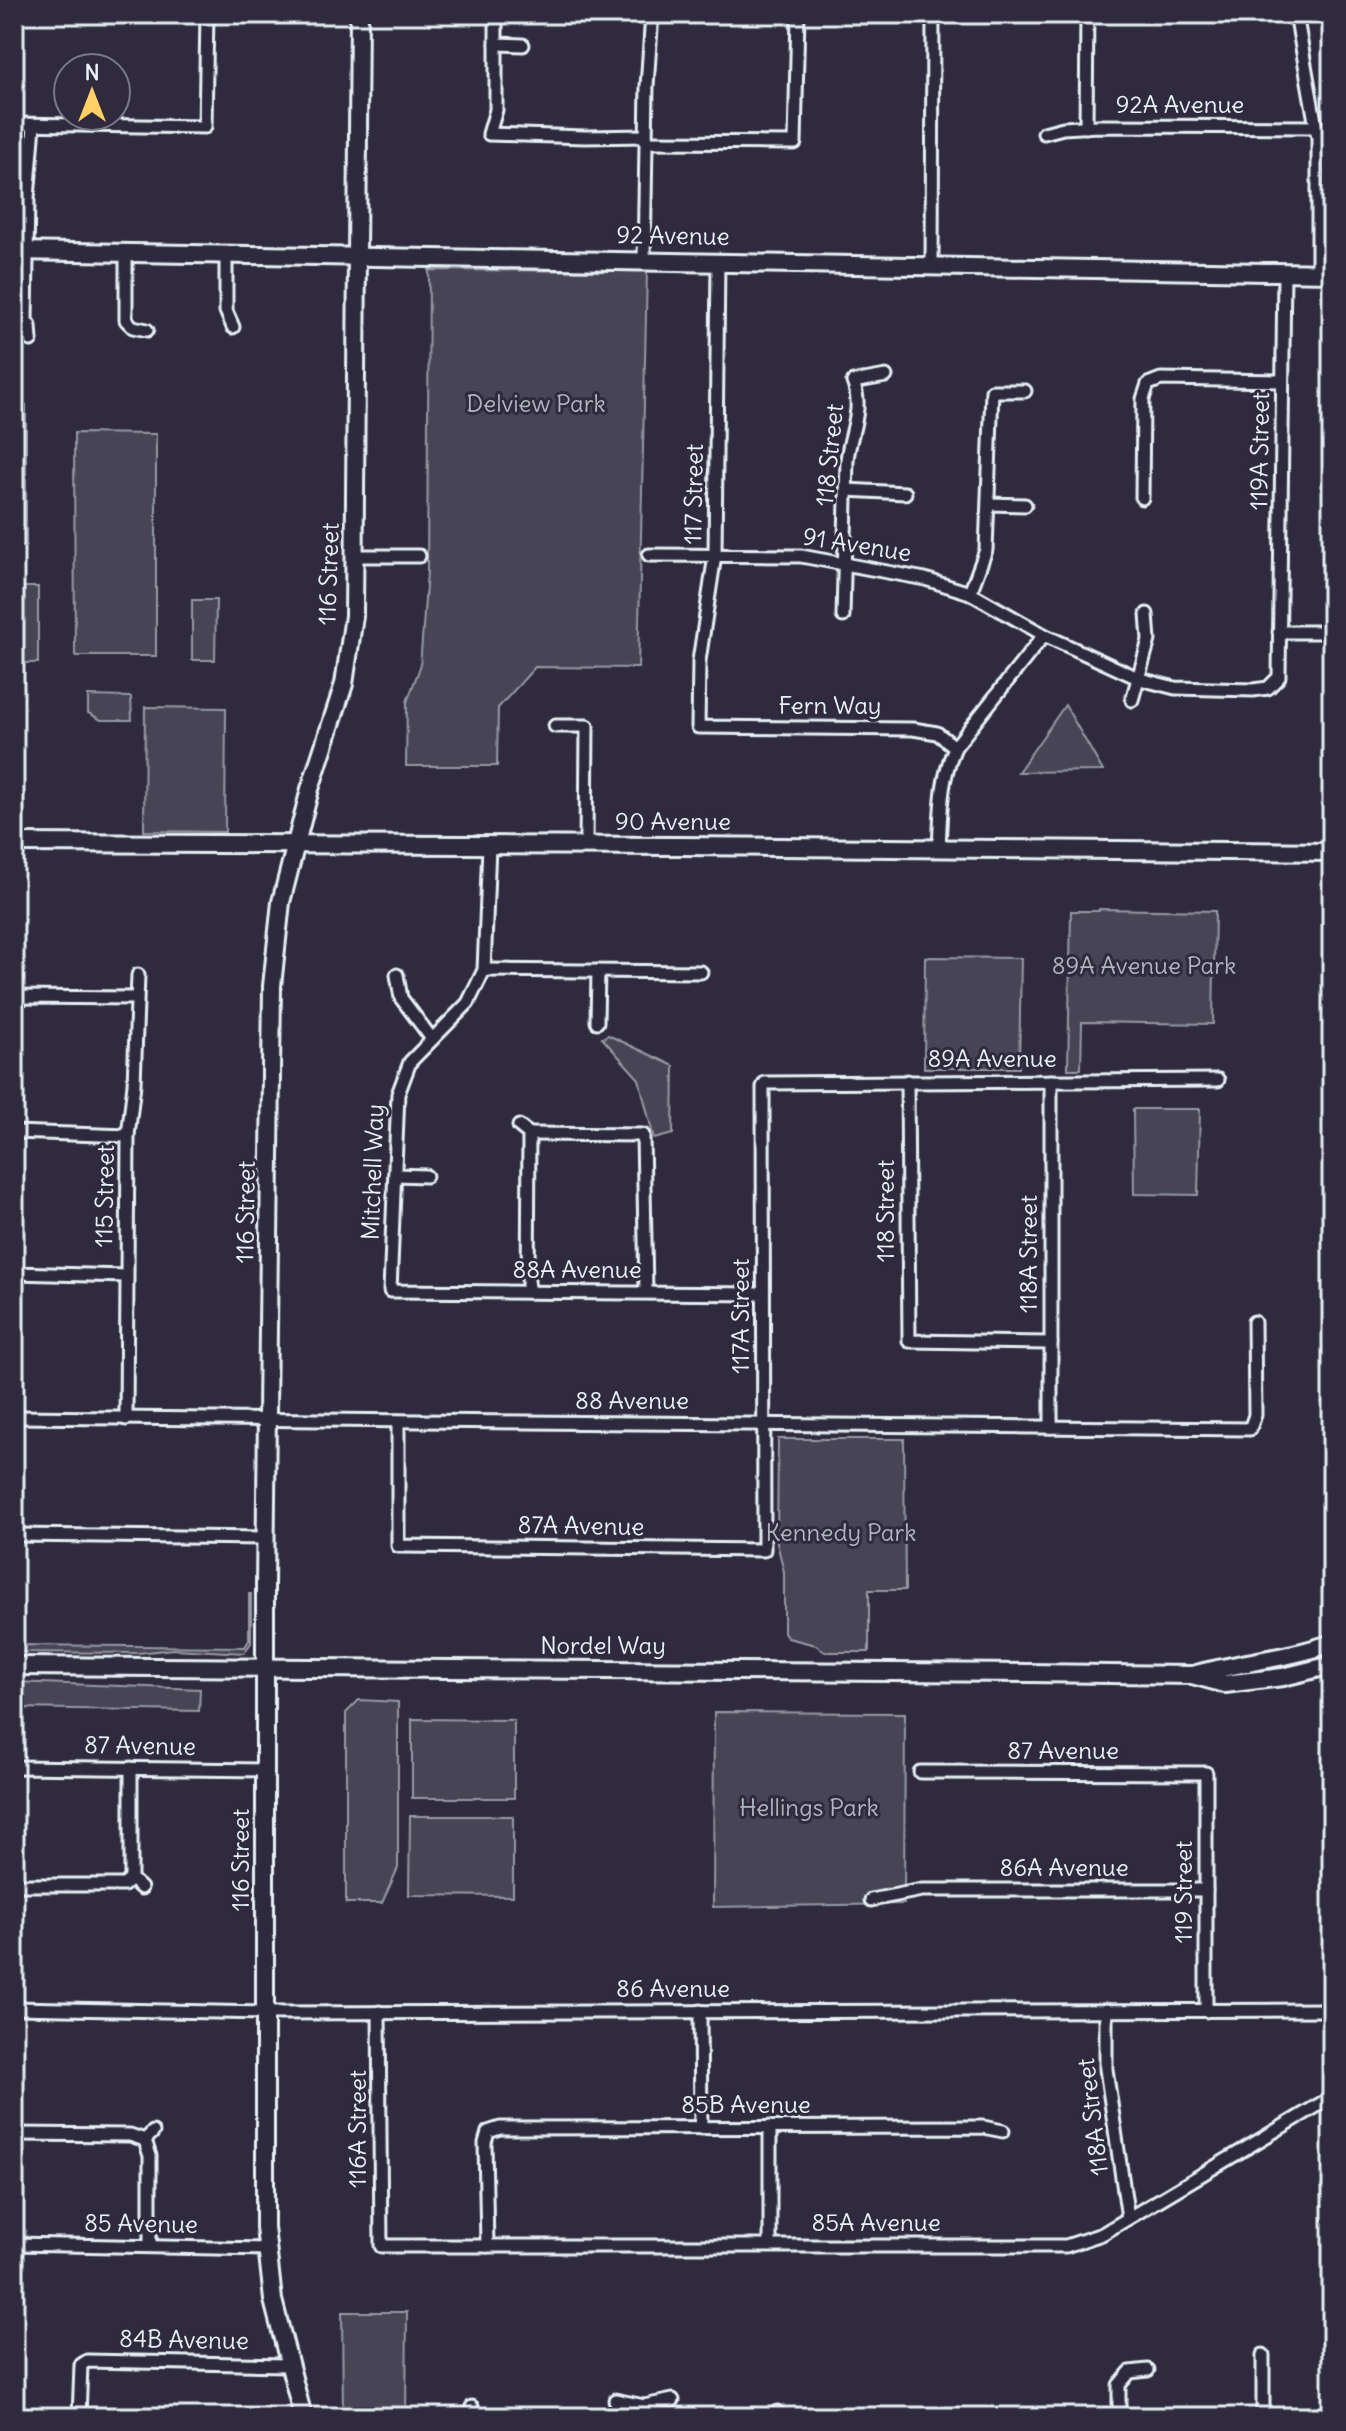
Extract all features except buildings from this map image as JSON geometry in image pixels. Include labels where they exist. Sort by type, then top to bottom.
[{"type":"street","points":[[14,124],[205,127],[207,14]]},
{"type":"street","name":"116 Street","points":[[303,2417],[273,2300],[266,2249],[265,1669],[272,986],[281,902],[344,684],[354,616],[359,14]]},
{"type":"street","points":[[496,14],[496,110],[489,134],[795,143],[798,14]]},
{"type":"street","points":[[644,260],[652,14]]},
{"type":"street","points":[[932,265],[933,14]]},
{"type":"street","points":[[1086,127],[1087,14]]},
{"type":"street","points":[[1296,14],[1317,127],[1325,272]]},
{"type":"street","points":[[496,44],[523,45]]},
{"type":"street","points":[[31,340],[30,326],[26,321],[20,251],[34,125]]},
{"type":"street","name":"92A Avenue","points":[[1044,133],[1086,127],[1317,127]]},
{"type":"street","name":"92 Avenue","points":[[20,251],[1325,272]]},
{"type":"street","points":[[126,253],[126,320],[133,327],[147,330]]},
{"type":"street","points":[[226,253],[226,311],[233,327]]},
{"type":"street","name":"117 Street","points":[[698,727],[699,661],[715,555],[718,261]]},
{"type":"street","name":"119A Street","points":[[1279,677],[1284,272]]},
{"type":"street","name":"118 Street","points":[[843,616],[849,443],[857,425],[858,397],[853,382],[886,376]]},
{"type":"street","points":[[1142,498],[1143,399],[1148,384],[1161,379],[1282,381]]},
{"type":"street","points":[[970,593],[986,550],[992,391],[1025,391]]},
{"type":"street","points":[[846,490],[905,493]]},
{"type":"street","points":[[989,504],[1025,505]]},
{"type":"street","name":"91 Avenue","points":[[649,555],[801,556],[925,579],[970,593],[1044,635],[1140,679],[1175,688],[1253,690],[1268,688],[1279,677]]},
{"type":"street","points":[[355,556],[419,556]]},
{"type":"street","points":[[1132,700],[1149,640],[1147,614]]},
{"type":"street","points":[[1279,632],[1332,632]]},
{"type":"street","points":[[939,848],[941,790],[955,747],[1044,635]]},
{"type":"street","points":[[555,726],[587,726],[586,846]]},
{"type":"street","name":"Fern Way","points":[[698,727],[913,729],[937,733],[955,747]]},
{"type":"street","name":"90 Avenue","points":[[14,843],[1332,852]]},
{"type":"street","name":"Mitchell Way","points":[[390,1291],[396,1110],[401,1083],[410,1062],[468,1003],[484,970],[489,846]]},
{"type":"street","points":[[484,970],[701,972]]},
{"type":"street","points":[[597,1022],[598,971]]},
{"type":"street","name":"115 Street","points":[[126,1419],[128,1136],[134,1084],[138,975]]},
{"type":"street","points":[[397,975],[401,998],[432,1039]]},
{"type":"street","points":[[14,997],[135,998]]},
{"type":"street","name":"89A Avenue","points":[[765,1083],[1218,1080]]},
{"type":"street","name":"118 Street","points":[[907,1081],[909,1341],[1051,1343]]},
{"type":"street","name":"118A Street","points":[[1051,1081],[1051,1427]]},
{"type":"street","name":"117A Street","points":[[764,1550],[765,1083]]},
{"type":"street","points":[[519,1126],[529,1134],[643,1135],[646,1292]]},
{"type":"street","points":[[14,1132],[128,1136]]},
{"type":"street","points":[[528,1292],[529,1134]]},
{"type":"street","points":[[395,1175],[426,1176]]},
{"type":"street","points":[[14,1273],[126,1276]]},
{"type":"street","name":"88A Avenue","points":[[390,1291],[763,1294]]},
{"type":"street","name":"88 Avenue","points":[[14,1417],[1250,1429],[1255,1415],[1254,1322]]},
{"type":"street","name":"87A Avenue","points":[[398,1421],[398,1546],[764,1550]]},
{"type":"street","points":[[14,1535],[266,1538]]},
{"type":"street","name":"Nordel Way","points":[[1192,1675],[1332,1643]]},
{"type":"street","name":"Nordel Way","points":[[14,1666],[1192,1675],[1225,1684],[1238,1684],[1332,1665]]},
{"type":"street","name":"87 Avenue","points":[[14,1767],[265,1770]]},
{"type":"street","points":[[131,1768],[131,1879],[141,1888]]},
{"type":"street","name":"87 Avenue","points":[[920,1772],[1206,1773]]},
{"type":"street","name":"119 Street","points":[[1206,1773],[1206,2011]]},
{"type":"street","points":[[14,1885],[124,1885],[131,1879]]},
{"type":"street","name":"86A Avenue","points":[[871,1900],[922,1890],[1206,1890]]},
{"type":"street","name":"86 Avenue","points":[[14,2008],[265,2013],[1332,2010]]},
{"type":"street","name":"118A Street","points":[[1106,2010],[1106,2069],[1128,2218]]},
{"type":"street","points":[[700,2011],[701,2128]]},
{"type":"street","name":"116A Street","points":[[379,2012],[381,2246]]},
{"type":"street","name":"85A Avenue","points":[[381,2246],[1066,2246],[1102,2234],[1332,2097]]},
{"type":"street","points":[[770,2127],[770,2245]]},
{"type":"street","name":"85B Avenue","points":[[487,2246],[485,2143],[488,2132],[500,2128],[983,2127],[1003,2131]]},
{"type":"street","points":[[14,2134],[149,2136],[150,2246]]},
{"type":"street","name":"85 Avenue","points":[[14,2244],[266,2249]]},
{"type":"street","points":[[1263,2355],[1263,2417]]},
{"type":"street","name":"84B Avenue","points":[[79,2417],[81,2365],[87,2361],[288,2365]]},
{"type":"street","points":[[1119,2417],[1119,2385],[1130,2372],[1148,2370]]},
{"type":"street","points":[[615,2400],[644,2412],[673,2400]]},
{"type":"green space","points":[[14,261],[20,261],[20,391],[14,391]]},
{"type":"green space","name":"Delview Park","points":[[429,270],[647,271],[638,668],[535,667],[498,708],[497,766],[406,766],[407,702],[420,667],[427,572]]},
{"type":"green space","points":[[14,405],[26,405],[26,546],[14,547]]},
{"type":"green space","points":[[74,433],[156,434],[156,656],[75,656]]},
{"type":"green space","points":[[14,587],[38,587],[38,663],[14,663]]},
{"type":"green space","points":[[192,600],[216,600],[215,660],[192,660]]},
{"type":"green space","points":[[88,696],[131,697],[132,720],[101,720],[88,713]]},
{"type":"green space","points":[[1065,705],[1103,771],[1018,772]]},
{"type":"green space","points":[[145,707],[226,708],[225,832],[144,831]]},
{"type":"green space","name":"89A Avenue Park","points":[[1071,911],[1215,911],[1213,1024],[1082,1022],[1081,1069],[1068,1069]]},
{"type":"green space","points":[[925,957],[1021,958],[1019,1068],[924,1068]]},
{"type":"green space","points":[[608,1035],[674,1066],[673,1134],[654,1139],[639,1079],[602,1038]]},
{"type":"green space","points":[[1133,1109],[1200,1109],[1198,1195],[1134,1194]]},
{"type":"green space","name":"Kennedy Park","points":[[778,1439],[904,1439],[905,1590],[869,1590],[869,1652],[825,1652],[816,1645],[788,1638],[784,1632],[784,1572],[777,1543]]},
{"type":"green space","points":[[249,1594],[251,1643],[244,1653],[174,1649],[138,1653],[14,1652],[14,1645],[245,1647],[249,1640]]},
{"type":"green space","points":[[14,1682],[200,1689],[199,1711],[14,1708]]},
{"type":"green space","points":[[359,1700],[398,1702],[398,1868],[382,1903],[346,1903],[346,1713]]},
{"type":"green space","name":"Hellings Park","points":[[714,1712],[905,1713],[904,1904],[713,1907]]},
{"type":"green space","points":[[412,1719],[514,1720],[514,1798],[412,1798]]},
{"type":"green space","points":[[410,1816],[513,1816],[513,1896],[409,1895]]},
{"type":"green space","points":[[342,2312],[407,2312],[406,2417],[343,2417]]}]
